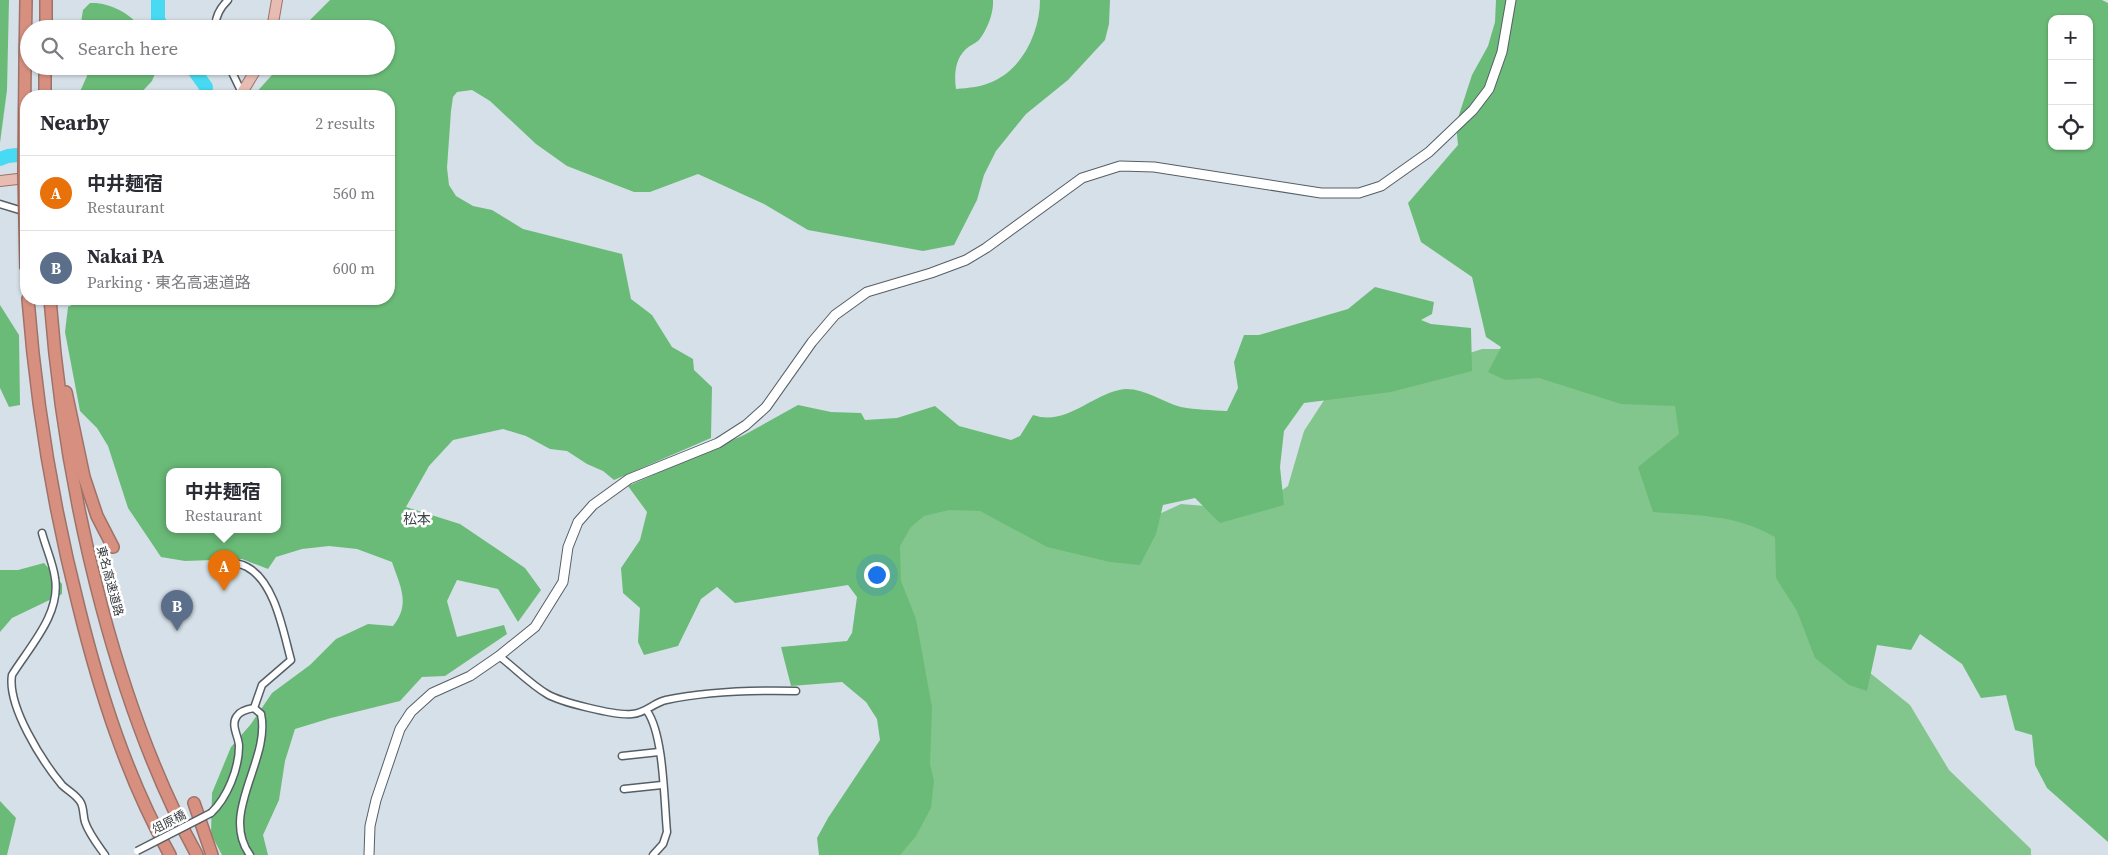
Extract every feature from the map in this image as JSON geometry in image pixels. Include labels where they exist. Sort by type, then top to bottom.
[{"type":"highway","points":[[26,0],[26,20]]},
{"type":"highway","points":[[46,0],[46,20]]},
{"type":"highway","points":[[25,75],[25,90]]},
{"type":"highway","points":[[45,75],[45,90]]},
{"type":"highway","points":[[28,305],[43,429],[68,566],[111,731],[123,768],[161,855]]},
{"type":"highway","name":"東名高速道路","points":[[50,305],[62,412],[77,507],[109,632],[127,693],[159,778],[197,855]]},
{"type":"highway","points":[[52,327],[84,477],[97,516],[114,547]]},
{"type":"highway","points":[[100,687],[136,782],[170,855]]},
{"type":"highway","points":[[194,803],[212,855]]},
{"type":"main road","points":[[274,20],[277,0]]},
{"type":"main road","points":[[245,90],[253,75]]},
{"type":"main road","points":[[0,181],[20,179]]},
{"type":"street","points":[[216,20],[220,8],[228,0]]},
{"type":"street","points":[[369,855],[370,826],[376,800],[400,729],[411,712],[432,694],[470,676],[535,627],[563,582],[568,547],[578,522],[593,504],[629,479],[718,443],[746,425],[766,407],[812,342],[835,315],[867,292],[931,273],[966,260],[986,248],[1082,178],[1120,166],[1154,167],[1321,193],[1359,193],[1381,186],[1429,152],[1473,110],[1489,89],[1502,52],[1511,0]]},
{"type":"street","points":[[233,75],[239,90]]},
{"type":"street","points":[[0,204],[20,210]]},
{"type":"street","points":[[42,534],[55,578],[56,597],[49,617],[12,675],[12,694],[22,722],[49,767],[63,786],[77,797],[82,805],[85,823],[105,855]]},
{"type":"street","points":[[217,560],[246,566],[259,576],[276,605],[291,660],[262,685],[254,708],[260,714],[262,733],[260,747],[241,810],[239,829],[242,841],[250,855]]},
{"type":"street","points":[[499,656],[554,697],[622,714],[647,711],[650,707],[664,700],[702,694],[749,690],[796,691]]},
{"type":"street","name":"俎原橋","points":[[135,853],[211,813],[219,806],[236,768],[239,746],[234,723],[237,715],[245,710],[254,708]]},
{"type":"street","points":[[647,711],[651,717],[659,752],[667,832],[663,844],[653,855]]},
{"type":"street","points":[[622,756],[659,752]]},
{"type":"street","points":[[624,789],[662,785]]},
{"type":"green space","points":[[0,0],[9,0],[7,90],[0,143]]},
{"type":"green space","points":[[330,0],[993,0],[991,16],[985,31],[979,40],[962,53],[957,62],[955,73],[956,89],[989,83],[1004,75],[1013,67],[1021,58],[1033,36],[1037,24],[1040,0],[1110,0],[1109,24],[1105,40],[1068,80],[1026,114],[996,151],[984,175],[977,200],[954,245],[923,251],[808,230],[764,204],[698,174],[650,192],[634,192],[567,166],[536,144],[490,101],[472,90],[457,92],[453,97],[451,111],[447,168],[449,185],[456,196],[473,206],[492,210],[523,229],[622,254],[631,299],[652,315],[672,347],[693,359],[694,370],[712,387],[711,438],[614,480],[603,471],[587,464],[567,451],[550,449],[526,436],[503,429],[453,440],[429,466],[406,507],[460,524],[525,568],[541,590],[518,622],[498,589],[457,580],[447,601],[457,637],[504,625],[507,634],[445,676],[422,677],[400,701],[295,729],[285,761],[279,800],[263,835],[268,855],[222,855],[211,834],[212,793],[231,747],[251,724],[272,693],[310,665],[336,639],[368,624],[393,626],[402,610],[401,587],[392,562],[357,549],[329,546],[302,549],[276,557],[268,569],[242,559],[185,561],[161,557],[128,508],[108,446],[97,428],[80,411],[65,332],[68,307],[72,305],[395,305],[395,90],[258,90],[272,75],[395,75],[395,20],[310,20]]},
{"type":"green space","points":[[1496,0],[2102,0],[2108,3],[2108,842],[2047,788],[2035,765],[2032,735],[2015,730],[2006,695],[1981,698],[1962,664],[1920,634],[1911,650],[1877,645],[1867,691],[1849,685],[1815,658],[1797,611],[1776,578],[1775,537],[1760,529],[1731,520],[1653,512],[1638,467],[1679,434],[1675,406],[1621,404],[1539,378],[1505,380],[1488,372],[1501,347],[1486,337],[1472,277],[1421,242],[1408,203],[1458,145],[1456,124],[1472,75],[1488,46],[1495,22]]},
{"type":"green space","points":[[90,3],[104,4],[125,13],[133,20],[81,20],[83,10]]},
{"type":"green space","points":[[154,75],[152,81],[144,90],[81,90],[87,76]]},
{"type":"green space","points":[[1375,287],[1434,302],[1432,314],[1421,320],[1431,324],[1471,328],[1472,371],[1391,392],[1304,403],[1284,431],[1280,467],[1284,505],[1220,523],[1195,498],[1163,505],[1156,534],[1140,565],[1110,562],[1047,547],[980,511],[949,510],[924,516],[911,527],[900,546],[901,581],[916,619],[932,707],[930,764],[934,781],[931,808],[916,836],[900,855],[819,855],[817,838],[828,818],[880,740],[877,719],[866,702],[842,682],[791,686],[781,647],[847,641],[852,633],[857,597],[848,585],[735,603],[717,587],[701,599],[678,646],[644,655],[638,642],[640,608],[623,593],[621,568],[640,540],[647,512],[628,486],[744,435],[798,405],[831,412],[861,413],[865,420],[897,418],[935,406],[959,426],[1011,440],[1020,436],[1033,415],[1056,417],[1119,390],[1127,389],[1143,392],[1181,407],[1227,411],[1238,388],[1234,362],[1244,335],[1259,335],[1348,309]]},
{"type":"green space","points":[[0,305],[19,335],[20,405],[9,407],[0,388]]},
{"type":"green space","points":[[1482,349],[1531,349],[1659,384],[1777,521],[1844,652],[1910,705],[1949,770],[2031,849],[2031,855],[878,855],[884,546],[922,491],[1131,527],[1181,504],[1254,510],[1288,486],[1304,431],[1330,391],[1393,378]]},
{"type":"green space","points":[[44,563],[62,584],[62,594],[12,618],[0,632],[0,570],[18,570]]},
{"type":"green space","points":[[0,801],[16,818],[7,855],[0,855]]},
{"type":"waterway","points":[[158,0],[158,20]]},
{"type":"waterway","points":[[197,75],[206,87],[206,90]]},
{"type":"waterway","points":[[0,159],[20,155]]},
{"type":"place","name":"中井麺宿","points":[[224,591]]},
{"type":"place","name":"Nakai PA","points":[[177,631]]},
{"type":"district","name":"松本","points":[[417,519]]}]
